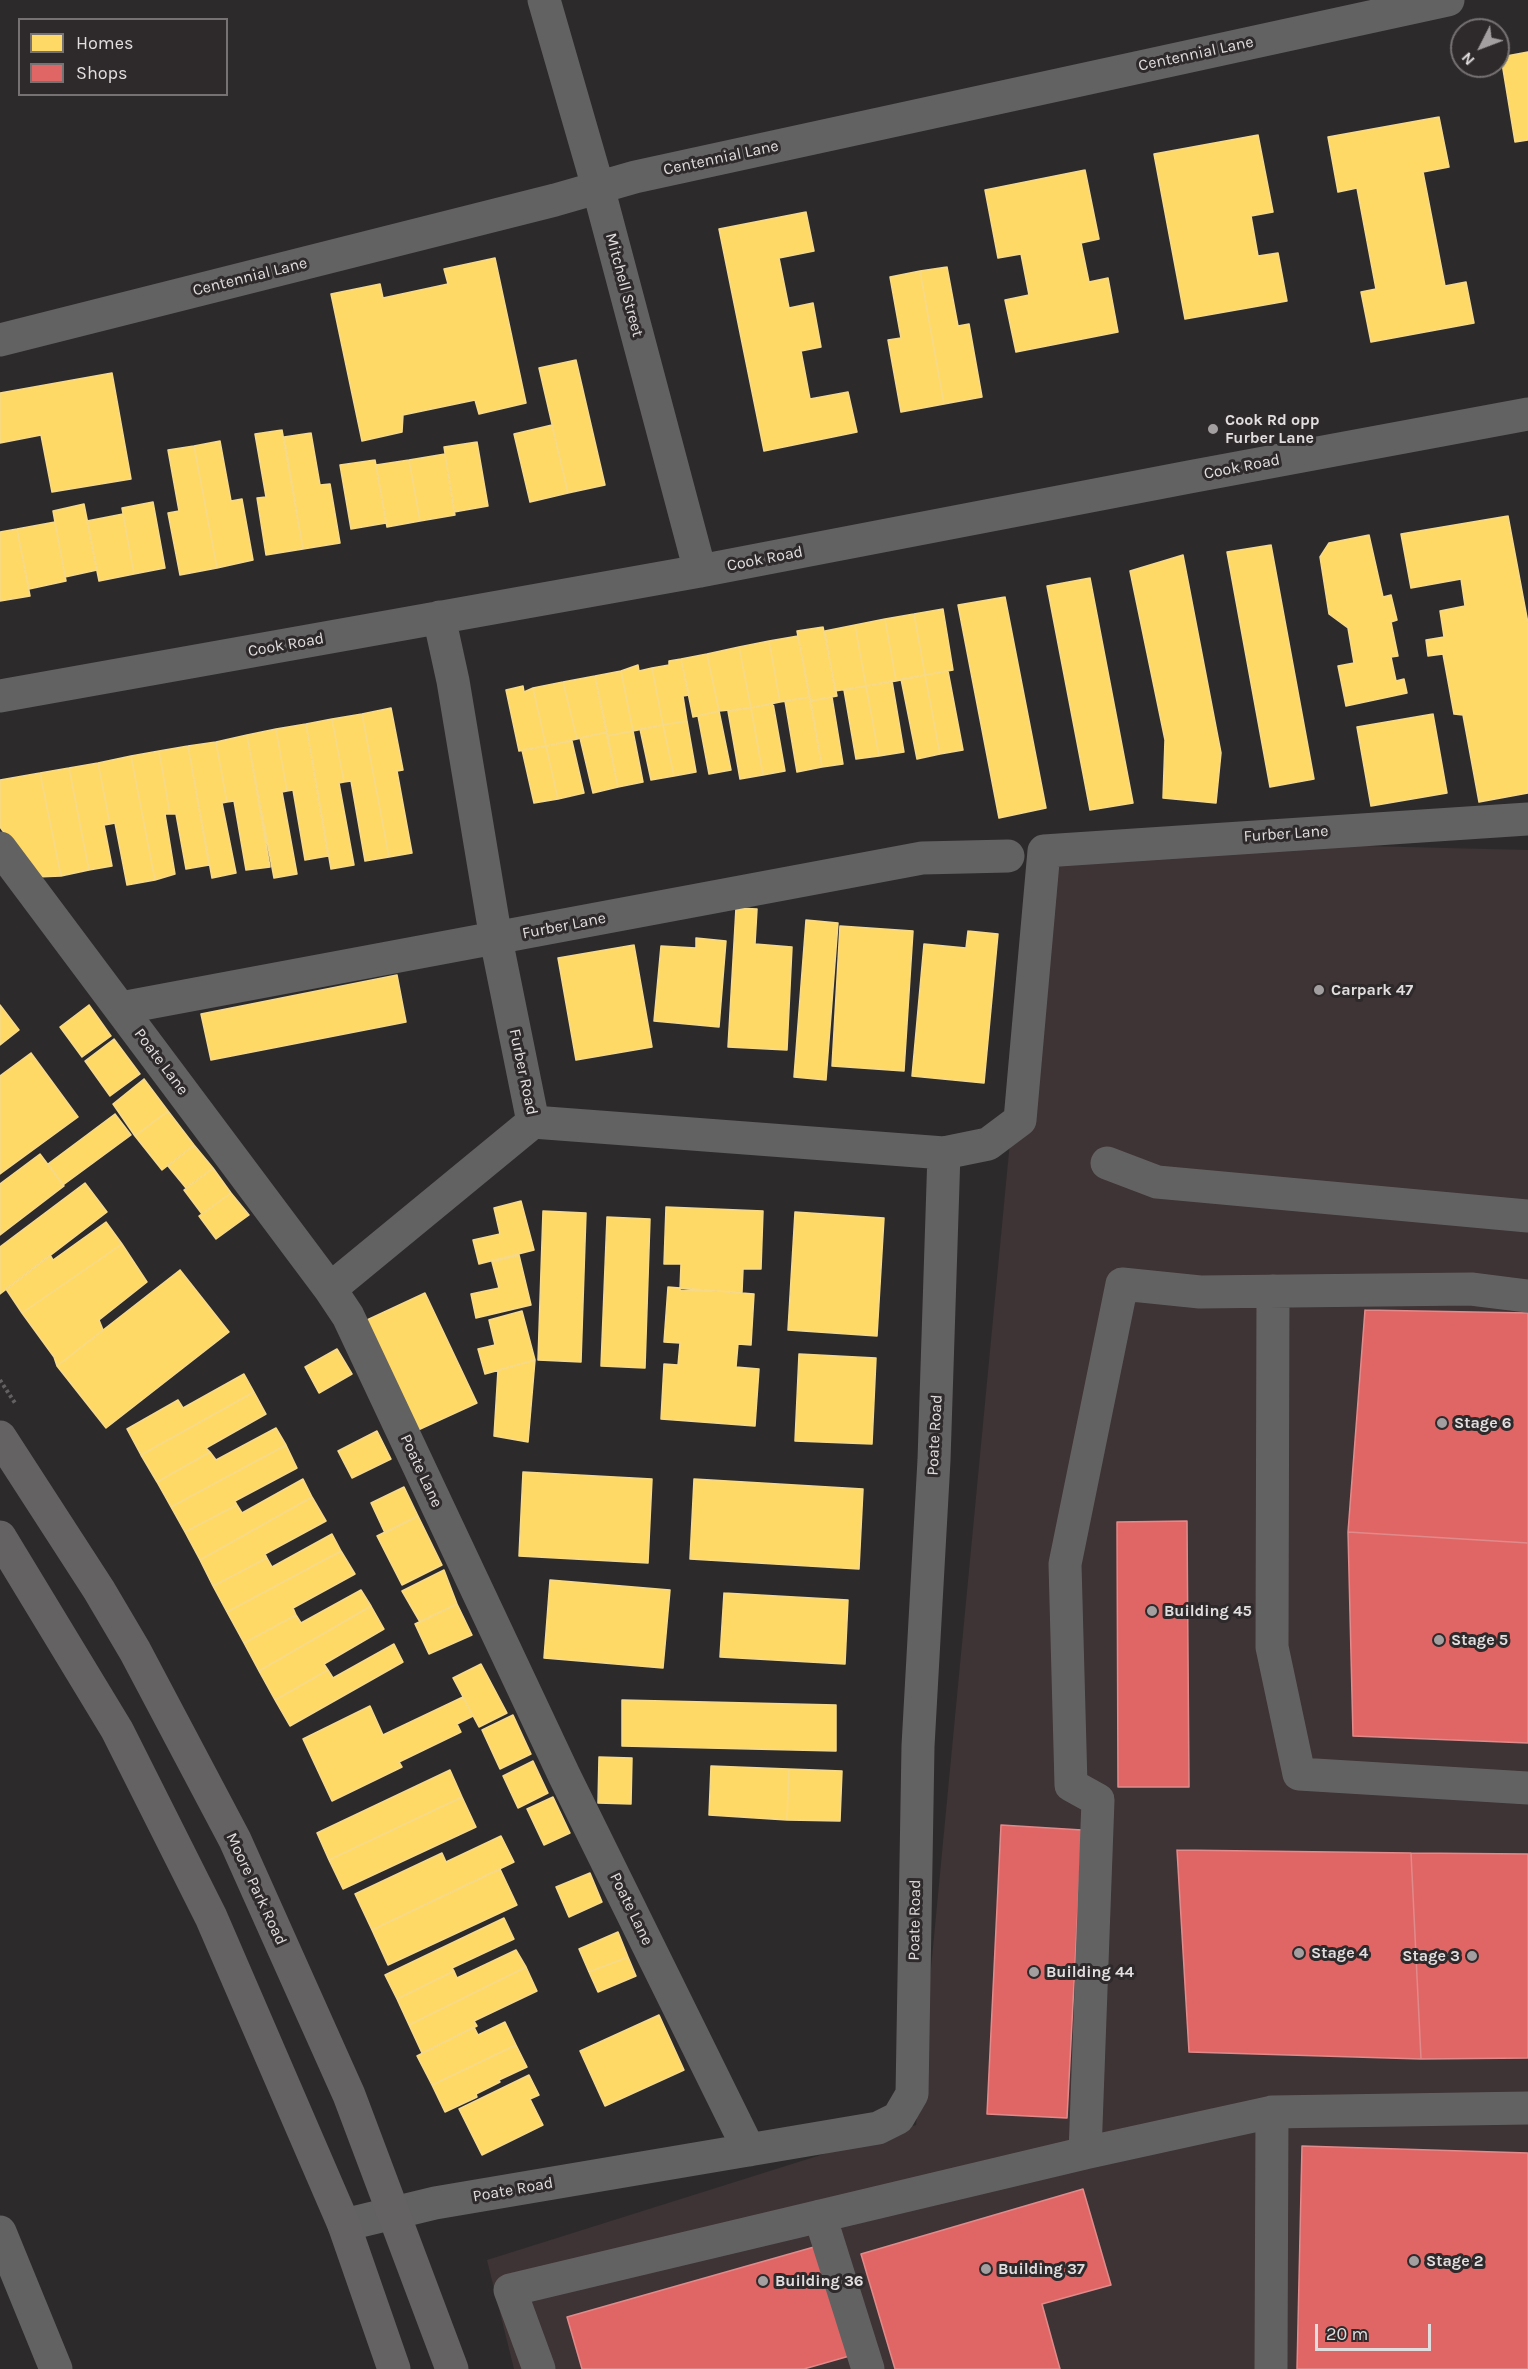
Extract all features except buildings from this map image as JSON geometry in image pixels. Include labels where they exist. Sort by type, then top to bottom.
[{"type":"main road","name":"Moore Park Road","points":[[0,1437],[99,1590],[135,1651],[235,1840],[349,2095],[452,2369]]},
{"type":"main road","points":[[0,1537],[117,1730],[211,1917],[344,2225],[394,2369]]},
{"type":"street","name":"Mitchell Street","points":[[544,0],[597,187],[700,571]]},
{"type":"street","name":"Centennial Lane","points":[[0,340],[543,203],[597,187],[1448,0]]},
{"type":"street","name":"Cook Road","points":[[0,696],[700,571],[1528,414]]},
{"type":"street","name":"Furber Road","points":[[439,617],[453,681],[496,939],[533,1122],[944,1154],[988,1144],[1020,1120],[1044,851]]},
{"type":"street","name":"Furber Lane","points":[[1044,851],[1528,819]]},
{"type":"street","name":"Poate Lane","points":[[0,848],[348,1316],[564,1774],[749,2150]]},
{"type":"street","name":"Furber Lane","points":[[121,1008],[922,858],[1008,856]]},
{"type":"street","points":[[330,1289],[533,1122]]},
{"type":"street","name":"Poate Road","points":[[344,2225],[435,2203],[878,2128],[897,2118],[912,2094],[918,1746],[935,1437],[944,1154]]},
{"type":"street","points":[[1107,1163],[1156,1182],[1528,1216]]},
{"type":"street","points":[[1085,2152],[1098,1800],[1071,1785],[1065,1564],[1122,1284],[1200,1292],[1471,1289],[1528,1296]]},
{"type":"street","points":[[1273,1291],[1272,1647],[1299,1774],[1528,1788]]},
{"type":"street","points":[[538,2369],[510,2290],[1085,2152],[1272,2112],[1528,2108]]},
{"type":"street","points":[[1271,2369],[1272,2112]]},
{"type":"street","points":[[820,2216],[868,2369]]},
{"type":"street","points":[[0,2232],[56,2369]]},
{"type":"shaded area","points":[[1039,838],[1528,850],[1528,2369],[514,2369],[487,2260],[916,2125]]},
{"type":"place","name":"Cook Rd opp Furber Lane","points":[[1213,429]]},
{"type":"place","name":"Carpark 47","points":[[1319,990]]},
{"type":"place","name":"Stage 6","points":[[1442,1423]]},
{"type":"place","name":"Building 45","points":[[1152,1611]]},
{"type":"place","name":"Stage 5","points":[[1439,1640]]},
{"type":"place","name":"Stage 4","points":[[1299,1953]]},
{"type":"place","name":"Stage 3","points":[[1472,1956]]},
{"type":"place","name":"Building 44","points":[[1034,1972]]},
{"type":"place","name":"Stage 2","points":[[1414,2261]]},
{"type":"place","name":"Building 37","points":[[986,2269]]},
{"type":"place","name":"Building 36","points":[[763,2281]]}]
